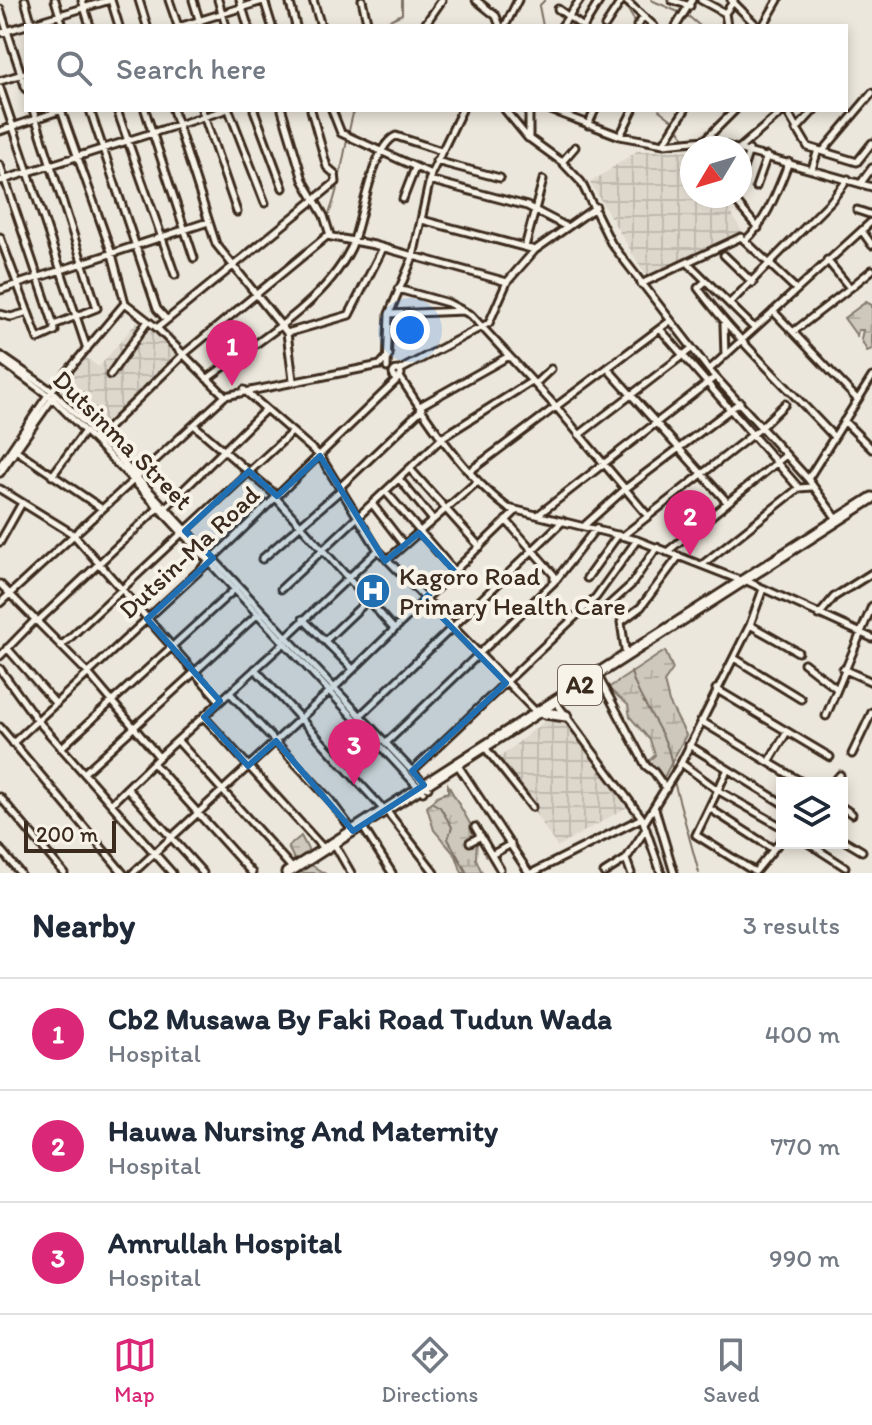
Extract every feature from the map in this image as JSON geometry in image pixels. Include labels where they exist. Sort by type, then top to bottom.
[{"type":"highway","name":"A2","points":[[424,788],[872,500]]},
{"type":"highway","name":"A2","points":[[297,871],[324,850],[558,705],[872,500]]},
{"type":"highway","points":[[541,713],[566,716]]},
{"type":"highway","name":"A2","points":[[297,871],[358,830]]},
{"type":"street","points":[[25,0],[32,24],[111,0],[118,24]]},
{"type":"street","points":[[55,0],[62,24]]},
{"type":"street","points":[[82,0],[89,24]]},
{"type":"street","points":[[139,0],[146,24]]},
{"type":"street","points":[[169,0],[179,24]]},
{"type":"street","points":[[193,0],[200,24],[241,3],[265,0],[271,24]]},
{"type":"street","points":[[218,0],[225,24]]},
{"type":"street","points":[[289,0],[295,24]]},
{"type":"street","points":[[313,0],[320,24]]},
{"type":"street","points":[[362,0],[368,24]]},
{"type":"street","points":[[425,24],[442,0]]},
{"type":"street","points":[[476,0],[504,24]]},
{"type":"street","points":[[506,24],[518,0]]},
{"type":"street","points":[[563,24],[580,0]]},
{"type":"street","points":[[584,24],[600,0]]},
{"type":"street","points":[[606,24],[623,0],[652,24]]},
{"type":"street","points":[[672,0],[691,3],[677,24]]},
{"type":"street","points":[[701,0],[725,13]]},
{"type":"street","points":[[761,24],[778,0]]},
{"type":"street","points":[[727,24],[725,13],[733,1],[758,24]]},
{"type":"street","points":[[241,3],[247,24]]},
{"type":"street","points":[[0,9],[3,32],[24,74],[0,81]]},
{"type":"street","points":[[558,9],[580,24]]},
{"type":"street","points":[[639,24],[644,17]]},
{"type":"street","points":[[3,32],[24,26]]},
{"type":"street","points":[[0,88],[87,350]]},
{"type":"street","points":[[812,169],[820,151],[872,93]]},
{"type":"street","points":[[34,112],[97,308],[54,325]]},
{"type":"street","points":[[0,131],[55,112]]},
{"type":"street","points":[[62,112],[112,254],[125,303],[157,328],[225,396]]},
{"type":"street","points":[[91,112],[157,309],[167,320]]},
{"type":"street","points":[[118,112],[175,275]]},
{"type":"street","points":[[146,112],[194,258]]},
{"type":"street","points":[[174,112],[216,244],[287,333],[293,380]]},
{"type":"street","points":[[228,112],[265,203]]},
{"type":"street","points":[[255,112],[283,188]]},
{"type":"street","points":[[283,112],[303,180],[325,219],[330,235]]},
{"type":"street","points":[[157,328],[334,184],[336,177],[326,166],[312,112]]},
{"type":"street","points":[[333,112],[341,133],[348,137],[430,177],[535,209],[567,227]]},
{"type":"street","points":[[385,365],[389,355],[389,314],[413,257],[430,177],[461,112]]},
{"type":"street","points":[[507,112],[529,138],[562,162],[589,193],[611,243],[641,284],[691,349],[808,479],[838,520]]},
{"type":"street","points":[[529,112],[529,138]]},
{"type":"street","points":[[557,112],[620,136],[664,144],[680,142]]},
{"type":"street","points":[[588,125],[594,112]]},
{"type":"street","points":[[620,136],[632,112]]},
{"type":"street","points":[[664,144],[684,112]]},
{"type":"street","points":[[709,136],[733,112]]},
{"type":"street","points":[[752,138],[783,112]]},
{"type":"street","points":[[786,112],[808,147],[857,162],[872,143]]},
{"type":"street","points":[[796,130],[812,112]]},
{"type":"street","points":[[2,180],[204,113],[237,212]]},
{"type":"street","points":[[207,379],[328,282],[354,240],[370,177],[393,136],[441,151]]},
{"type":"street","points":[[562,162],[575,147]]},
{"type":"street","points":[[752,151],[872,187]]},
{"type":"street","points":[[756,187],[767,156]]},
{"type":"street","points":[[436,161],[500,178]]},
{"type":"street","points":[[745,241],[758,228],[789,162]]},
{"type":"street","points":[[0,165],[2,180],[40,276],[55,331],[38,339],[25,313],[0,237]]},
{"type":"street","points":[[403,199],[415,168]]},
{"type":"street","points":[[861,183],[872,168]]},
{"type":"street","points":[[730,303],[753,283],[848,179]]},
{"type":"street","points":[[525,247],[543,180]]},
{"type":"street","points":[[398,374],[484,327],[492,318],[507,282],[535,250],[596,207]]},
{"type":"street","points":[[741,208],[758,228]]},
{"type":"street","points":[[857,210],[872,215]]},
{"type":"street","points":[[422,220],[535,250]]},
{"type":"street","points":[[709,370],[872,221]]},
{"type":"street","points":[[0,290],[208,222]]},
{"type":"street","points":[[862,231],[872,245]]},
{"type":"street","points":[[330,235],[507,282]]},
{"type":"street","points":[[99,437],[184,354],[330,235]]},
{"type":"street","points":[[641,284],[741,237],[796,289]]},
{"type":"street","points":[[287,333],[349,315],[383,248]]},
{"type":"street","points":[[724,255],[753,283]]},
{"type":"street","points":[[827,260],[850,288]]},
{"type":"street","points":[[689,264],[754,328]]},
{"type":"street","points":[[793,332],[872,270]]},
{"type":"street","points":[[706,281],[698,288],[724,323],[743,338],[834,437]]},
{"type":"street","points":[[398,289],[465,311],[484,327],[648,516]]},
{"type":"street","points":[[0,473],[53,393],[125,303]]},
{"type":"street","points":[[389,314],[465,311]]},
{"type":"street","points":[[773,311],[856,398]]},
{"type":"street","points":[[0,314],[11,317],[25,313]]},
{"type":"street","points":[[110,375],[148,321]]},
{"type":"street","points":[[470,471],[670,321]]},
{"type":"street","points":[[724,323],[725,356]]},
{"type":"street","points":[[660,329],[799,488]]},
{"type":"street","points":[[579,435],[691,349]]},
{"type":"street","points":[[262,559],[341,488],[421,407],[509,356]]},
{"type":"street","name":"Dutsinma Street","points":[[0,358],[53,393],[99,437],[183,532],[212,559]]},
{"type":"street","points":[[0,603],[225,396],[293,380],[385,365],[398,374],[478,481],[515,512],[585,525],[657,547],[763,589],[872,638]]},
{"type":"street","points":[[281,589],[443,437],[551,369]]},
{"type":"street","points":[[608,369],[727,502]]},
{"type":"street","name":"Dutsin-Ma Road","points":[[13,743],[391,388],[398,374]]},
{"type":"street","points":[[538,515],[715,377]]},
{"type":"street","points":[[808,479],[872,377]]},
{"type":"street","points":[[244,390],[320,456],[378,550],[479,656],[541,713]]},
{"type":"street","name":"Dutsinma Street","points":[[53,393],[85,431],[135,479]]},
{"type":"street","points":[[585,525],[625,489],[740,402]]},
{"type":"street","points":[[587,578],[621,536],[751,435],[785,404]]},
{"type":"street","points":[[0,656],[266,409]]},
{"type":"street","points":[[844,421],[872,449]]},
{"type":"street","points":[[194,425],[276,497],[346,579],[394,629]]},
{"type":"street","points":[[52,476],[85,431]]},
{"type":"street","points":[[61,646],[292,432]]},
{"type":"street","points":[[0,466],[2,457],[14,449]]},
{"type":"street","points":[[14,449],[101,508]]},
{"type":"street","points":[[667,552],[786,455]]},
{"type":"street","points":[[410,469],[480,547]]},
{"type":"street","points":[[400,480],[433,520]]},
{"type":"street","points":[[387,560],[478,481]]},
{"type":"street","points":[[703,564],[799,488],[812,487]]},
{"type":"street","points":[[0,489],[73,534],[220,701]]},
{"type":"street","points":[[386,492],[454,571]]},
{"type":"street","points":[[0,542],[22,503]]},
{"type":"street","points":[[373,504],[404,545]]},
{"type":"street","points":[[133,873],[331,690],[515,512]]},
{"type":"street","points":[[386,743],[554,582],[554,575],[506,520]]},
{"type":"street","points":[[359,716],[564,520]]},
{"type":"street","points":[[556,580],[596,528]]},
{"type":"street","points":[[412,771],[602,591],[637,540]]},
{"type":"street","points":[[600,613],[631,585],[657,547]]},
{"type":"street","points":[[111,804],[378,550]]},
{"type":"street","points":[[626,656],[621,622],[641,607],[679,556]]},
{"type":"street","points":[[212,559],[257,615],[424,788]]},
{"type":"street","points":[[212,559],[284,641]]},
{"type":"street","points":[[819,615],[834,597],[872,573]]},
{"type":"street","points":[[0,584],[88,673],[159,757]]},
{"type":"street","points":[[61,748],[235,589]]},
{"type":"street","points":[[604,873],[626,859],[681,763],[750,625],[763,589]]},
{"type":"street","points":[[325,641],[367,601]]},
{"type":"street","points":[[826,716],[843,669],[872,606]]},
{"type":"street","points":[[84,773],[257,615]]},
{"type":"street","points":[[303,619],[353,669]]},
{"type":"street","points":[[750,625],[798,652]]},
{"type":"street","points":[[7,648],[56,704]]},
{"type":"street","points":[[734,658],[801,699]]},
{"type":"street","points":[[804,663],[837,689]]},
{"type":"street","points":[[0,669],[37,720],[172,873]]},
{"type":"street","points":[[255,669],[387,812],[435,873]]},
{"type":"street","points":[[843,669],[872,682]]},
{"type":"street","points":[[599,678],[646,766],[666,788]]},
{"type":"street","points":[[716,689],[830,757]]},
{"type":"street","points":[[331,690],[386,743],[424,788]]},
{"type":"street","points":[[230,693],[358,830],[392,873]]},
{"type":"street","points":[[558,705],[644,824],[661,873]]},
{"type":"street","points":[[852,754],[872,712]]},
{"type":"street","points":[[204,717],[324,850]]},
{"type":"street","points":[[701,721],[793,777]]},
{"type":"street","points":[[0,727],[123,873]]},
{"type":"street","points":[[769,762],[787,732]]},
{"type":"street","points":[[178,741],[297,871]]},
{"type":"street","points":[[689,745],[776,800]]},
{"type":"street","points":[[487,750],[532,807]]},
{"type":"street","points":[[153,763],[252,873]]},
{"type":"street","points":[[681,763],[719,791],[776,824]]},
{"type":"street","points":[[459,767],[530,873],[644,824]]},
{"type":"street","points":[[727,771],[696,835],[753,872],[776,846]]},
{"type":"street","points":[[127,788],[203,873]]},
{"type":"street","points":[[0,797],[64,873]]},
{"type":"street","points":[[655,808],[674,873]]},
{"type":"street","points":[[709,808],[773,849]]},
{"type":"street","points":[[848,811],[852,814]]},
{"type":"street","points":[[475,827],[500,869]]},
{"type":"street","points":[[470,842],[481,836]]},
{"type":"street","points":[[848,843],[862,851]]},
{"type":"street","points":[[493,854],[511,844]]},
{"type":"street","points":[[336,847],[351,873]]},
{"type":"street","points":[[0,849],[20,873]]},
{"type":"street","points":[[817,849],[845,867]]},
{"type":"street","points":[[626,859],[631,873]]},
{"type":"highlighted area","points":[[320,456],[385,561],[419,533],[454,571],[424,599],[506,683],[412,771],[424,785],[353,831],[276,741],[248,766],[204,717],[220,701],[147,619],[213,558],[185,531],[249,471],[277,496]]},
{"type":"shaded area","points":[[680,150],[680,208],[728,208],[743,233],[648,279],[590,183],[637,151]]},
{"type":"shaded area","points":[[141,317],[178,353],[141,395],[99,432],[59,392],[86,358],[99,367]]},
{"type":"shaded area","points":[[562,707],[631,805],[557,847],[533,810],[494,762]]},
{"type":"green space","points":[[866,302],[872,305],[872,349],[867,351],[861,339],[863,330],[858,330],[857,336],[844,318]]},
{"type":"green space","points":[[665,651],[673,669],[664,682],[669,702],[686,735],[663,779],[646,764],[655,755],[650,740],[630,717],[628,705],[608,688]]},
{"type":"green space","points":[[448,785],[477,836],[476,859],[482,873],[462,873],[456,856],[434,830],[427,807],[437,796],[448,792]]},
{"type":"green space","points":[[301,836],[314,861],[311,865],[324,873],[301,873],[288,847]]},
{"type":"waterway","points":[[381,24],[402,14],[402,0]]},
{"type":"waterway","points":[[543,24],[539,6],[545,0]]},
{"type":"waterway","points":[[651,0],[683,14]]},
{"type":"waterway","points":[[623,2],[636,23]]},
{"type":"waterway","points":[[687,15],[698,24]]},
{"type":"waterway","points":[[327,219],[336,193],[354,112]]},
{"type":"waterway","points":[[662,112],[683,136]]},
{"type":"waterway","points":[[631,672],[667,746],[672,772]]},
{"type":"waterway","points":[[673,778],[699,873]]},
{"type":"waterway","points":[[431,802],[440,807],[452,827],[448,839],[467,873]]},
{"type":"place","name":"Cb2 Musawa By Faki Road Tudun Wada","points":[[232,386]]},
{"type":"place","name":"Hauwa Nursing And Maternity","points":[[690,556]]},
{"type":"place","name":"Kagoro Road Primary Health Care","points":[[373,591]]},
{"type":"place","name":"Amrullah Hospital","points":[[354,785]]}]
